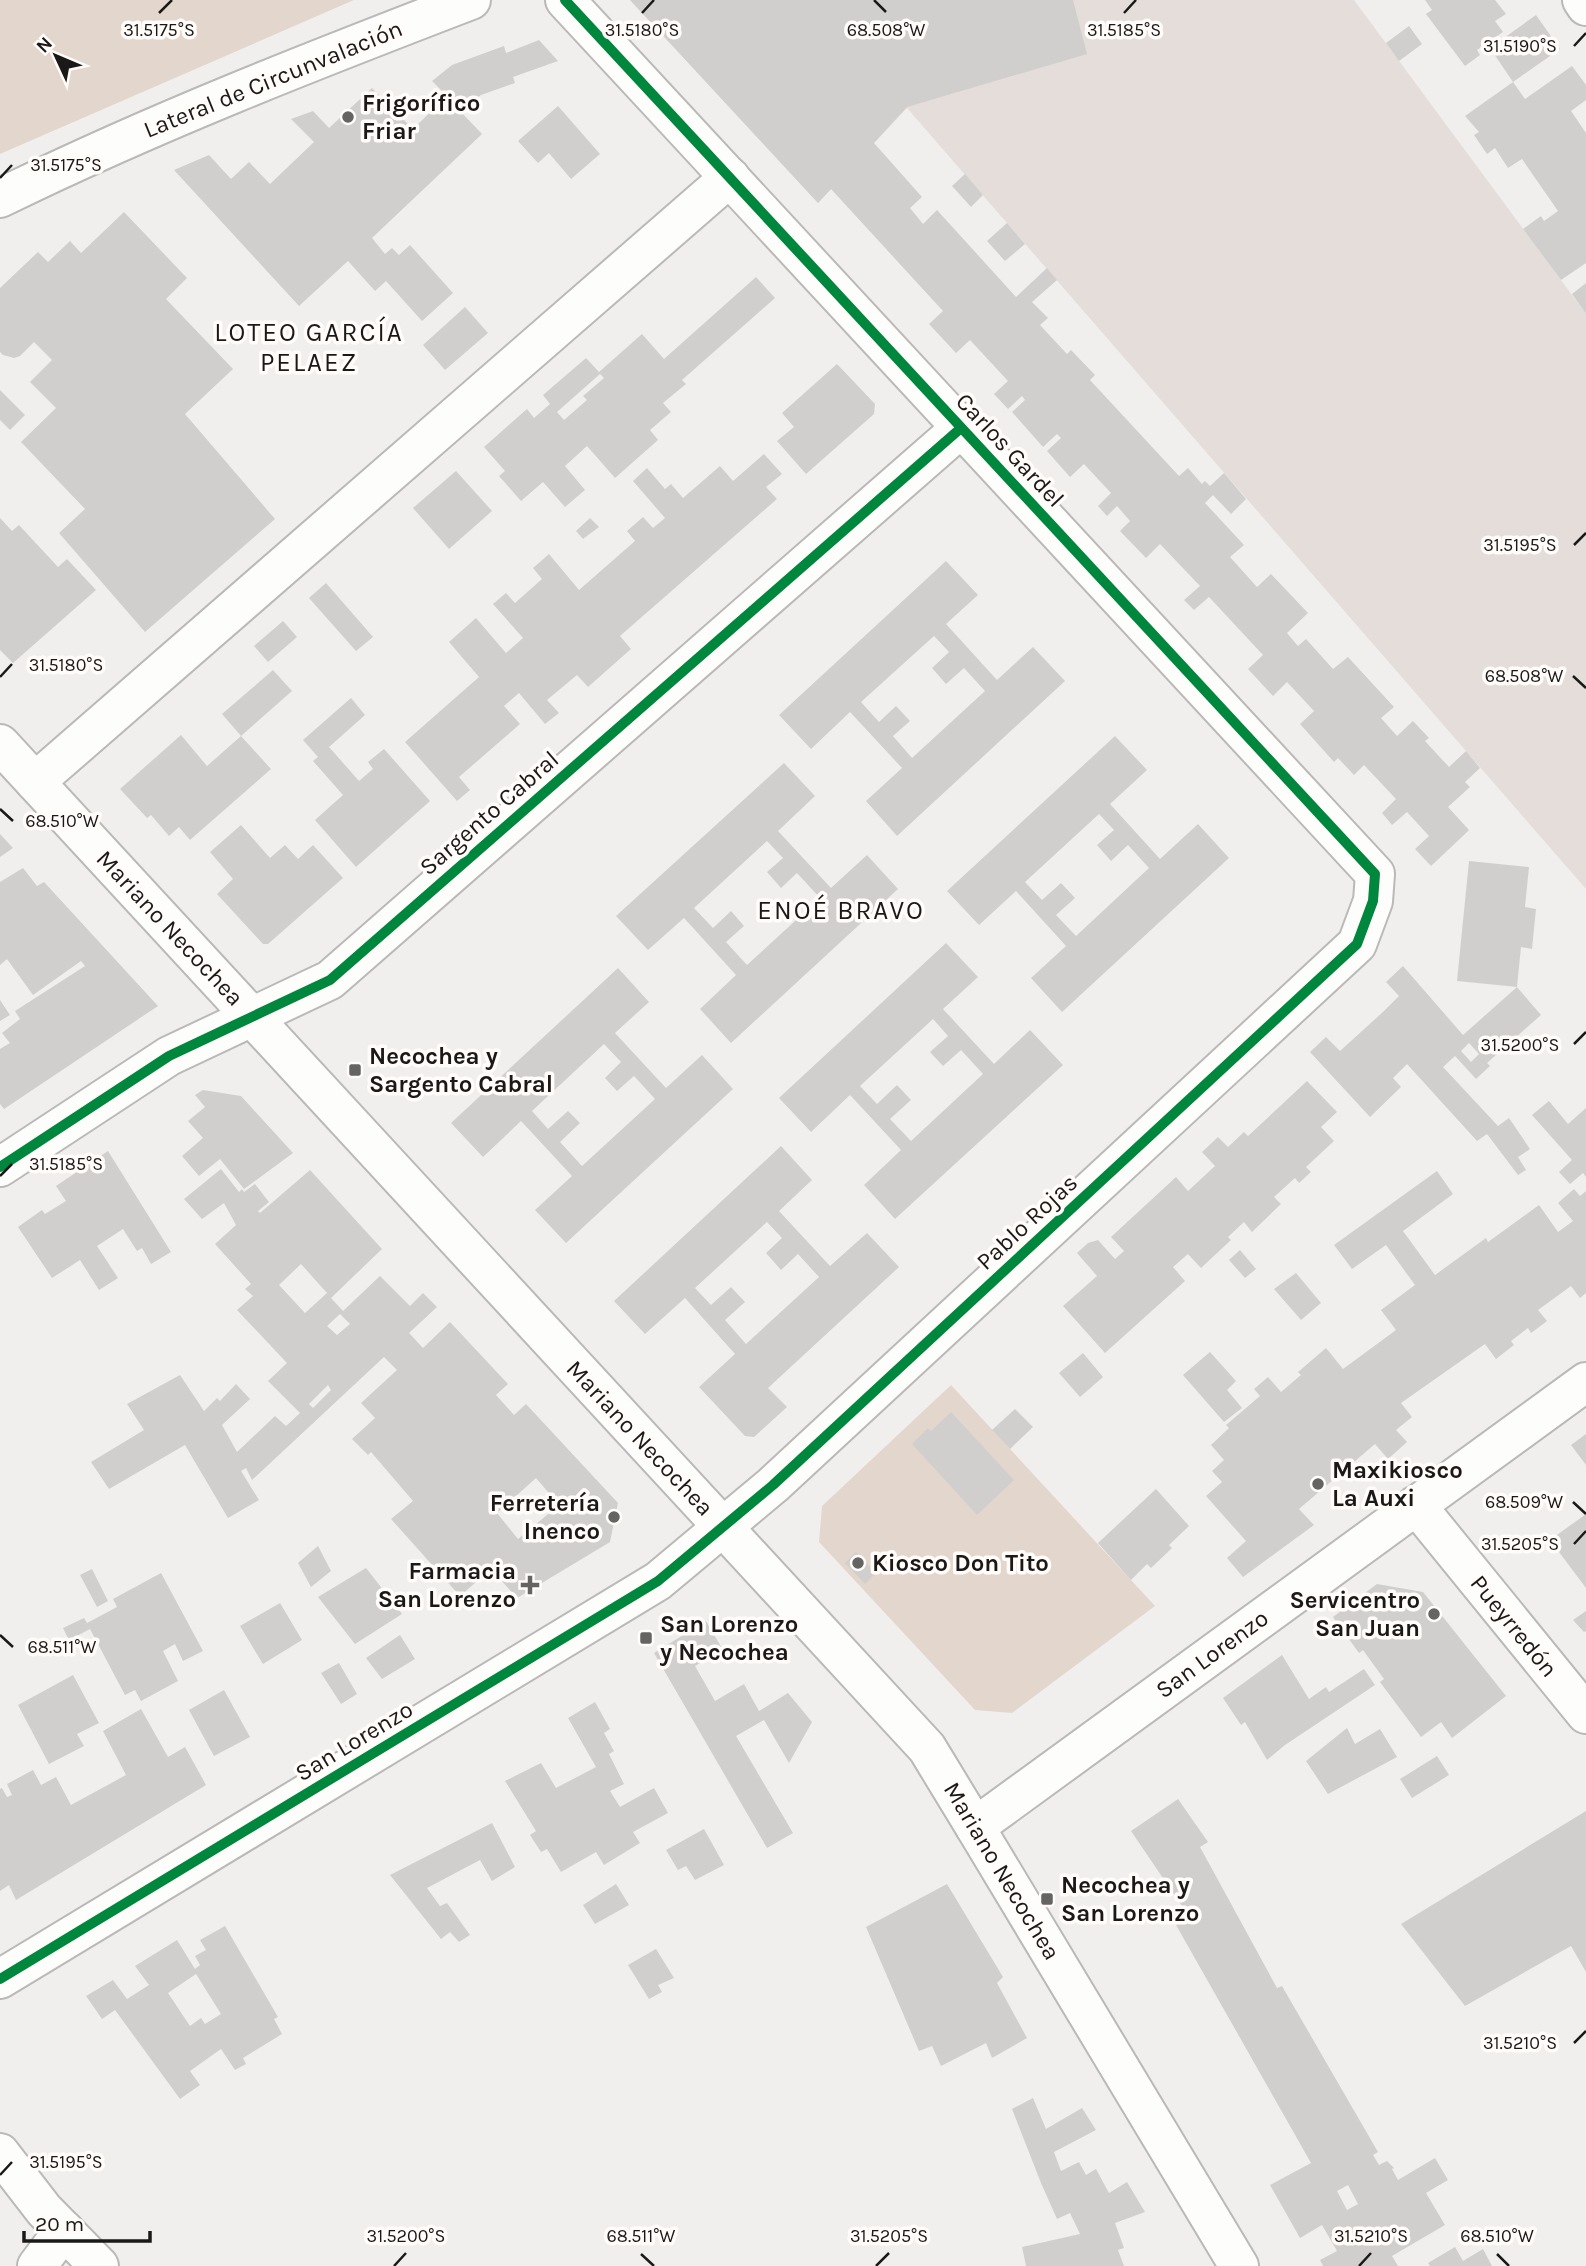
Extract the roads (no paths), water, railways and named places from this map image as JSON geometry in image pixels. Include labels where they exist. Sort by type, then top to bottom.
[{"type":"street","name":"Lateral de Circunvalación","points":[[0,198],[134,136],[305,64],[471,0]]},
{"type":"street","name":"Carlos Gardel","points":[[565,0],[1375,874],[1373,901],[1357,944]]},
{"type":"street","points":[[1582,0],[1586,6]]},
{"type":"street","points":[[35,782],[730,177]]},
{"type":"street","name":"Sargento Cabral","points":[[0,1167],[169,1056],[330,980],[961,428]]},
{"type":"street","name":"Mariano Necochea","points":[[0,744],[927,1748],[1239,2266]]},
{"type":"street","name":"Pablo Rojas","points":[[723,1527],[773,1485],[1357,944]]},
{"type":"street","name":"San Lorenzo","points":[[975,1827],[1586,1382]]},
{"type":"street","name":"Pueyrredón","points":[[1416,1505],[1586,1714]]},
{"type":"street","name":"San Lorenzo","points":[[0,1979],[647,1588],[723,1527]]},
{"type":"street","points":[[0,2153],[44,2210],[99,2266]]},
{"type":"street","points":[[37,2266],[64,2230]]},
{"type":"place","name":"Frigorífico Friar","points":[[348,117]]},
{"type":"place","name":"Necochea y Sargento Cabral","points":[[355,1070]]},
{"type":"place","name":"Maxikiosco La Auxi","points":[[1318,1484]]},
{"type":"place","name":"Ferretería Inenco","points":[[614,1517]]},
{"type":"place","name":"Kiosco Don Tito","points":[[858,1563]]},
{"type":"place","name":"Farmacia San Lorenzo","points":[[530,1585]]},
{"type":"place","name":"Servicentro San Juan","points":[[1434,1614]]},
{"type":"place","name":"San Lorenzo y Necochea","points":[[646,1638]]},
{"type":"place","name":"Necochea y San Lorenzo","points":[[1047,1899]]},
{"type":"district","name":"LOTEO GARCÍA PELAEZ","points":[[309,347]]},
{"type":"district","name":"ENOÉ BRAVO","points":[[841,910]]}]
